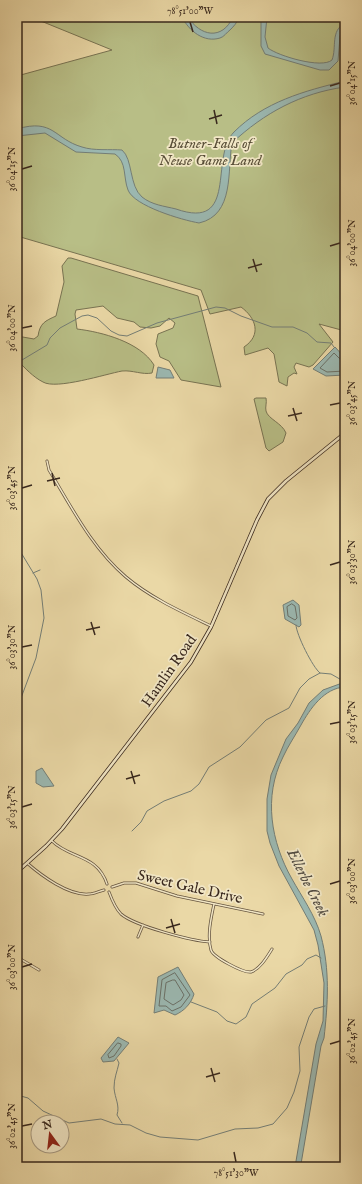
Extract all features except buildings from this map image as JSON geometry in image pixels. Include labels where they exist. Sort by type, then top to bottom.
[{"type":"street","name":"Hamlin Road","points":[[17,872],[52,840],[182,675],[201,647],[257,520],[268,499],[286,480],[345,433]]},
{"type":"street","points":[[47,461],[49,470],[89,536],[121,573],[156,598],[211,626]]},
{"type":"street","points":[[52,840],[61,848],[83,856],[103,874],[107,884],[112,887],[109,892]]},
{"type":"street","points":[[27,863],[45,878],[75,892],[88,894],[104,890],[109,892],[114,905],[122,914],[143,925],[210,942]]},
{"type":"street","name":"Sweet Gale Drive","points":[[112,887],[124,883],[136,884],[177,896],[263,914]]},
{"type":"street","points":[[104,890],[107,884]]},
{"type":"street","points":[[214,904],[210,942],[212,952],[215,957],[248,972],[260,966],[272,949]]},
{"type":"street","points":[[138,937],[143,925]]},
{"type":"street","points":[[17,957],[39,970]]},
{"type":"green space","name":"Butner-Falls of Neuse Game Land","points":[[31,17],[345,17],[345,331],[319,324],[333,342],[313,365],[309,367],[296,363],[294,367],[297,374],[294,373],[288,377],[287,386],[279,382],[274,354],[268,348],[245,355],[244,347],[253,337],[255,327],[250,316],[241,307],[210,314],[201,290],[17,236],[17,76],[112,50]]},
{"type":"green space","points":[[68,258],[198,296],[221,387],[181,380],[169,361],[160,357],[156,344],[158,334],[173,328],[175,323],[169,318],[160,326],[151,328],[140,327],[134,322],[117,318],[103,306],[76,310],[75,314],[77,329],[109,336],[130,344],[148,357],[154,365],[152,373],[122,371],[81,381],[59,384],[49,384],[43,382],[32,375],[17,360],[17,336],[34,339],[38,336],[42,325],[49,319],[56,316],[64,282],[62,266]]},
{"type":"green space","points":[[266,398],[267,414],[281,426],[286,433],[283,442],[269,451],[266,448],[254,399]]},
{"type":"water","points":[[182,17],[188,17],[205,32],[217,33],[228,25],[233,17],[239,17],[224,36],[220,38],[208,39],[193,31]]},
{"type":"water","points":[[261,17],[267,17],[265,37],[268,48],[290,58],[319,63],[332,60],[337,30],[345,23],[345,27],[340,36],[338,61],[329,70],[320,70],[265,54],[261,46]]},
{"type":"water","points":[[345,81],[345,87],[313,94],[284,106],[257,122],[232,143],[229,178],[224,201],[219,211],[211,218],[199,223],[182,219],[149,207],[132,196],[126,185],[123,165],[119,157],[115,154],[76,152],[45,133],[17,136],[17,129],[29,126],[39,126],[53,131],[65,139],[82,147],[122,150],[128,160],[135,186],[142,197],[158,205],[196,213],[208,210],[215,201],[219,188],[223,158],[227,143],[234,132],[258,113],[271,105],[315,89]]},
{"type":"water","points":[[335,347],[345,358],[345,375],[326,376],[313,369]]},
{"type":"water","points":[[158,367],[170,370],[174,378],[156,378]]},
{"type":"water","points":[[293,600],[299,605],[301,625],[299,627],[285,619],[283,605]]},
{"type":"water","points":[[345,682],[345,687],[337,688],[324,695],[313,706],[283,757],[273,788],[272,819],[279,850],[292,879],[312,913],[318,928],[324,949],[327,974],[324,1038],[321,1046],[301,1167],[295,1167],[316,1044],[323,1021],[324,983],[314,930],[279,866],[270,843],[267,831],[267,799],[271,775],[286,739],[298,723],[309,703],[323,690]]},
{"type":"water","points":[[42,768],[54,786],[43,787],[36,783],[36,771]]},
{"type":"water","points":[[178,967],[194,994],[191,1001],[184,1009],[175,1015],[164,1010],[154,1013],[158,977]]},
{"type":"water","points":[[118,1037],[129,1043],[114,1061],[103,1062],[101,1058]]},
{"type":"waterway","points":[[17,363],[47,345],[50,338],[60,328],[82,316],[88,315],[97,318],[111,331],[119,335],[127,336],[157,323],[216,307],[225,308],[241,316],[272,327],[293,327],[307,333],[317,342],[331,343],[334,347]]},
{"type":"waterway","points":[[17,546],[37,579],[41,590],[44,618],[36,658],[21,698],[17,724]]},
{"type":"waterway","points":[[33,573],[40,570]]},
{"type":"waterway","points":[[296,625],[305,650],[313,665],[320,673]]},
{"type":"waterway","points":[[132,831],[141,822],[147,811],[164,801],[191,791],[199,784],[209,767],[240,747],[266,720],[289,708],[300,688],[309,679],[320,673],[331,674],[345,682]]},
{"type":"waterway","points":[[191,1002],[217,1012],[227,1021],[236,1024],[246,1017],[252,1004],[275,988],[286,974],[302,965],[307,959],[316,955],[321,958]]},
{"type":"waterway","points":[[17,1095],[28,1098],[43,1111],[69,1123],[101,1119],[115,1124],[130,1125],[146,1133],[160,1137],[198,1140],[235,1129],[258,1128],[273,1124],[287,1108],[294,1092],[300,1071],[299,1047],[309,1017],[314,1009],[325,1006]]},
{"type":"waterway","points":[[117,1059],[119,1063],[114,1088],[118,1105],[117,1115],[122,1123]]},
{"type":"water label","name":"Ellerbe Creek","points":[[307,883]]}]
